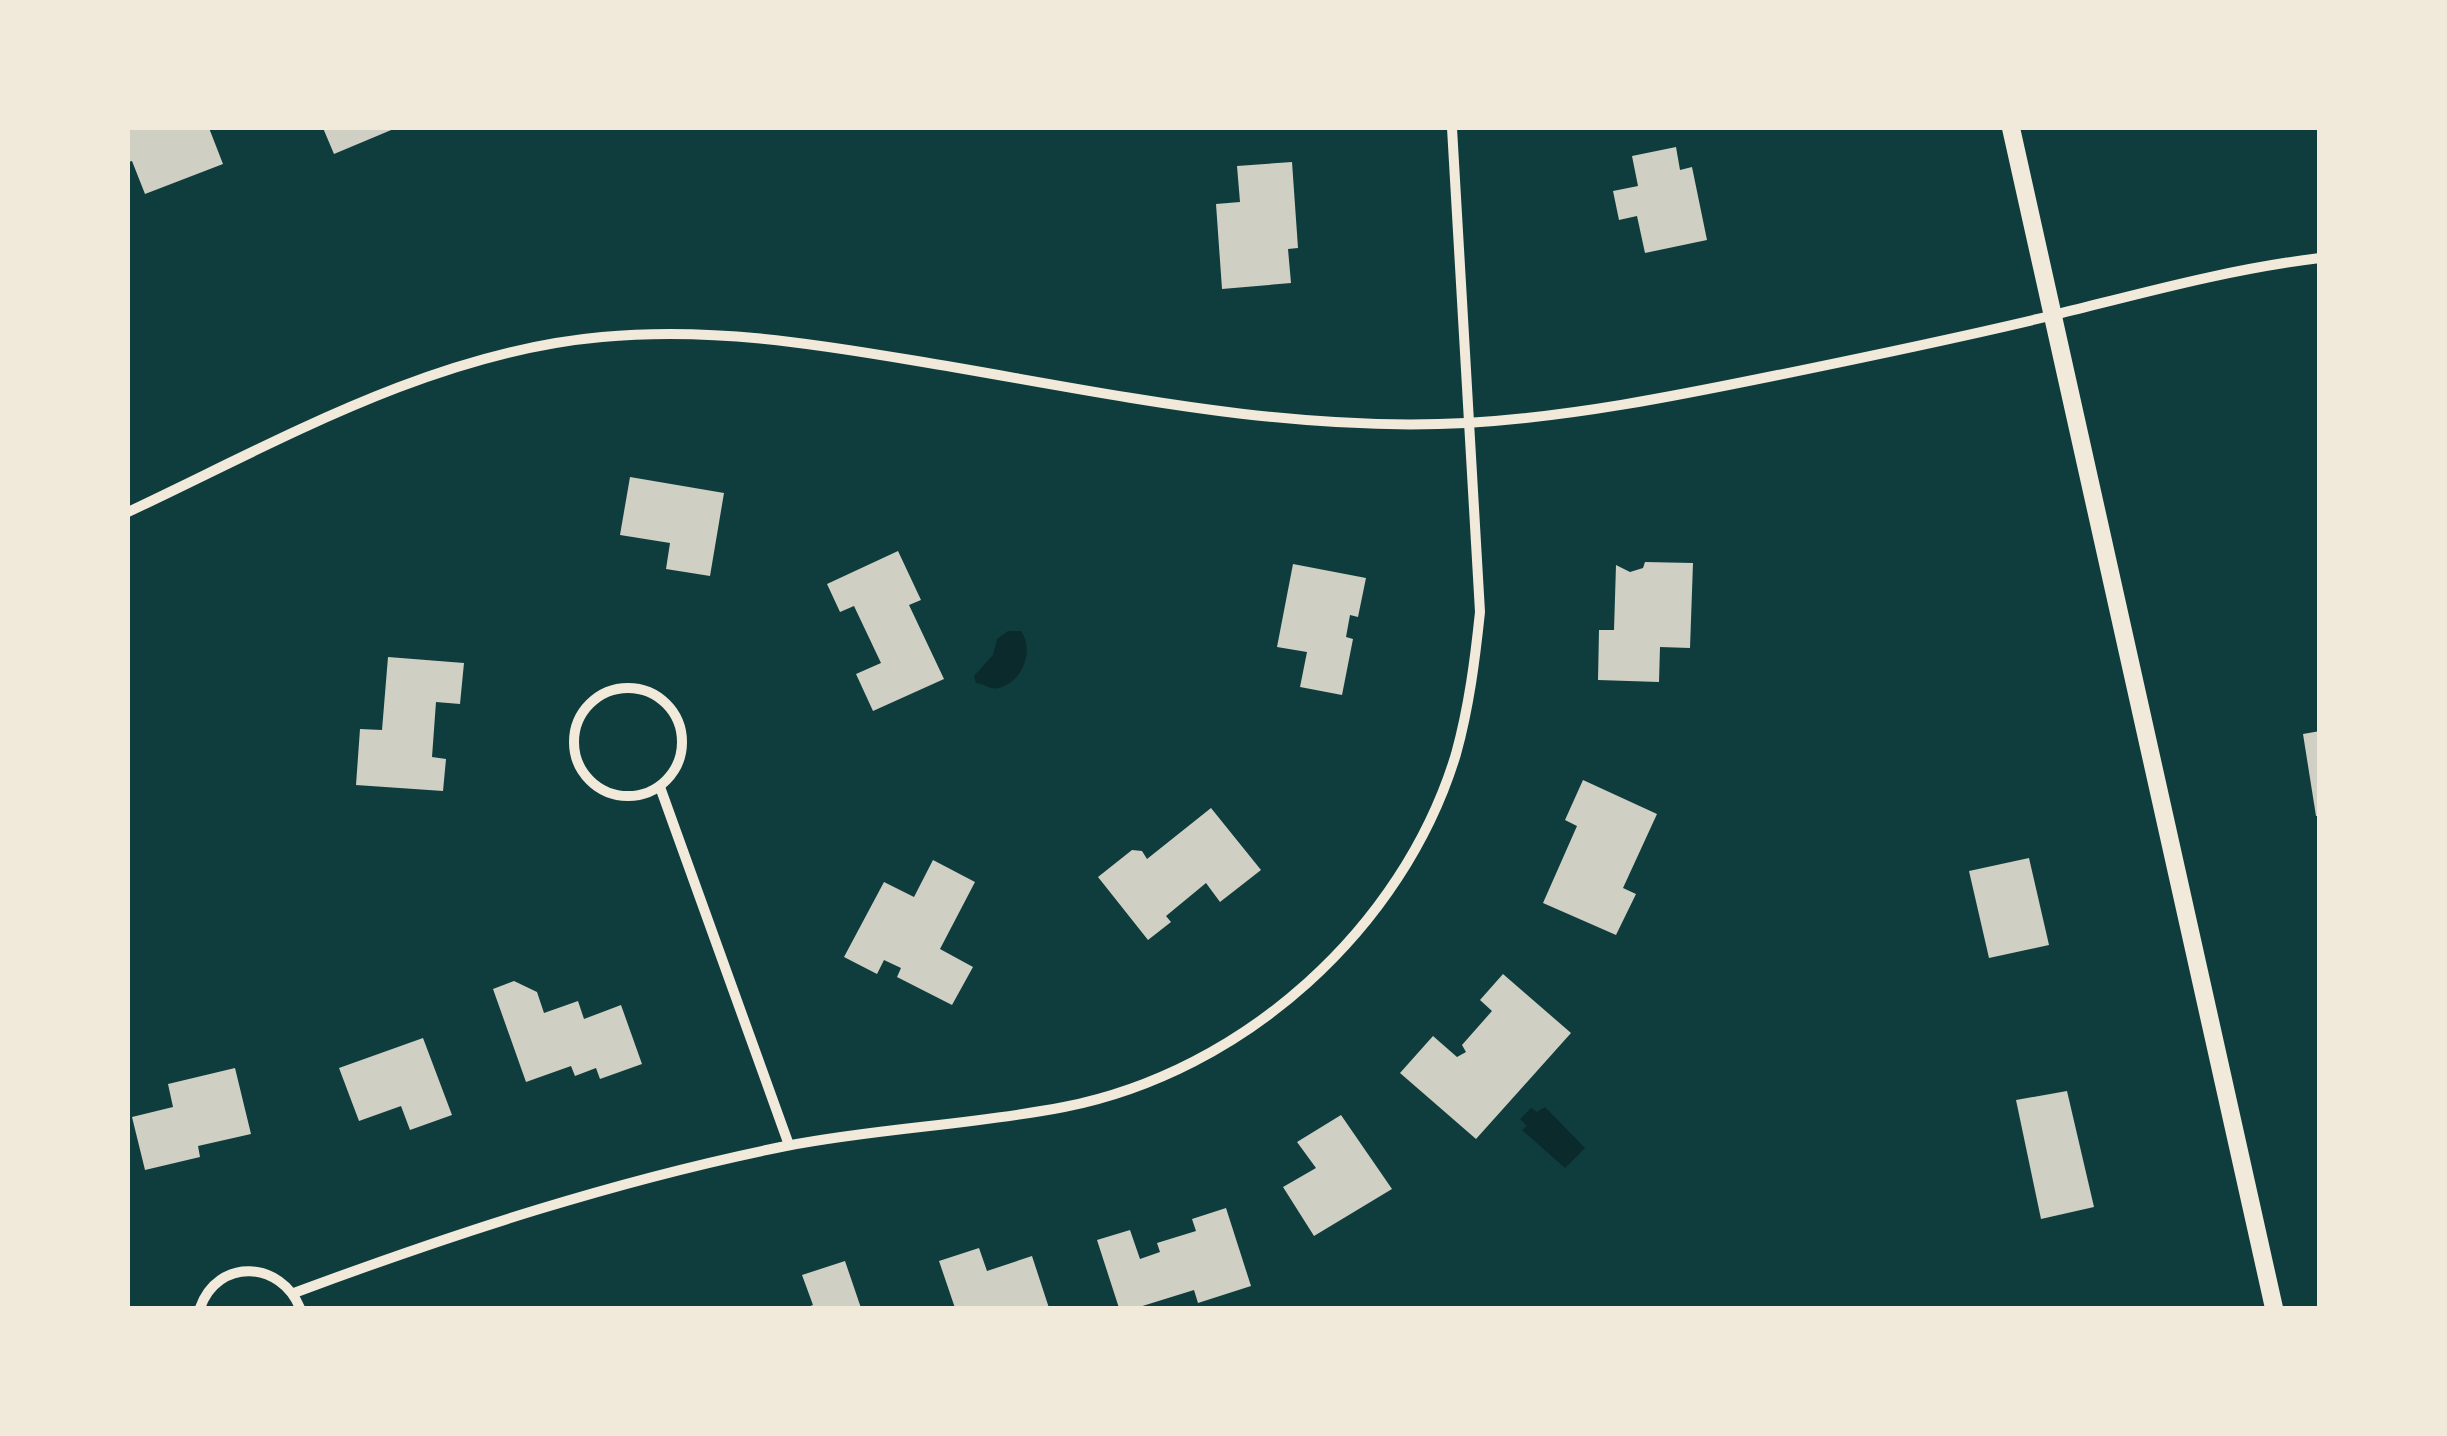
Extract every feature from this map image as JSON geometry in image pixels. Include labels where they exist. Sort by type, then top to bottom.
[{"type":"street","points":[[294,1293],[472,1228],[612,1186],[790,1146],[1065,1107],[1136,1086],[1202,1057],[1265,1018],[1314,977],[1358,931],[1396,880],[1432,816],[1455,756],[1473,685],[1480,612],[1452,128]]},
{"type":"street","points":[[2011,128],[2274,1308]]},
{"type":"street","points":[[128,512],[424,377],[517,350],[599,337],[696,332],[779,338],[1265,418],[1368,426],[1470,423],[1645,402],[2054,315],[2259,265],[2320,258]]},
{"type":"street","points":[[632,688],[648,691],[676,716],[683,738],[678,764],[660,787],[630,797],[611,794],[584,776],[573,740],[578,720],[604,693],[632,688]]},
{"type":"street","points":[[660,787],[790,1146]]},
{"type":"street","points":[[200,1308],[218,1280],[246,1270],[281,1280],[294,1293],[300,1308]]},
{"type":"water","points":[[1008,631],[1021,631],[1025,639],[1026,656],[1020,673],[999,688],[976,683],[974,676],[993,655],[997,639]]},
{"type":"water","points":[[1545,1107],[1585,1148],[1565,1168],[1522,1130],[1527,1126],[1520,1119],[1531,1108],[1537,1112]]},
{"type":"building","points":[[128,128],[209,128],[223,164],[145,194],[132,161],[128,162]]},
{"type":"building","points":[[323,128],[396,128],[334,154]]},
{"type":"building","points":[[1676,147],[1680,170],[1692,167],[1707,240],[1645,253],[1637,216],[1619,220],[1613,191],[1638,186],[1632,156]]},
{"type":"building","points":[[1292,162],[1298,248],[1288,249],[1291,283],[1222,289],[1216,204],[1240,202],[1237,166]]},
{"type":"building","points":[[630,477],[724,493],[710,576],[666,569],[670,543],[620,535]]},
{"type":"building","points":[[898,551],[921,600],[909,605],[944,679],[873,711],[856,674],[881,663],[854,606],[840,612],[827,584]]},
{"type":"building","points":[[1645,562],[1693,563],[1690,648],[1660,647],[1659,682],[1598,680],[1599,630],[1614,630],[1616,565],[1630,572],[1643,568]]},
{"type":"building","points":[[1293,564],[1366,578],[1358,617],[1350,615],[1346,637],[1353,639],[1342,695],[1300,687],[1307,652],[1277,647]]},
{"type":"building","points":[[388,657],[464,663],[460,704],[436,702],[432,757],[446,759],[443,791],[356,785],[360,729],[382,730]]},
{"type":"building","points":[[2320,731],[2320,816],[2316,816],[2303,734]]},
{"type":"building","points":[[1583,780],[1657,814],[1623,888],[1636,894],[1616,935],[1543,903],[1577,826],[1565,820]]},
{"type":"building","points":[[1211,808],[1261,870],[1220,902],[1206,883],[1166,916],[1171,922],[1148,940],[1098,877],[1132,850],[1142,851],[1147,859]]},
{"type":"building","points":[[2029,858],[2049,945],[1989,958],[1969,871]]},
{"type":"building","points":[[933,860],[975,882],[940,949],[973,967],[952,1005],[897,977],[901,968],[884,960],[877,974],[844,957],[884,882],[914,897]]},
{"type":"building","points":[[1503,974],[1571,1033],[1476,1139],[1400,1073],[1433,1036],[1457,1057],[1466,1052],[1462,1045],[1492,1011],[1480,1000]]},
{"type":"building","points":[[514,981],[537,992],[544,1013],[578,1001],[584,1019],[621,1005],[642,1064],[600,1079],[596,1068],[575,1076],[571,1066],[526,1082],[493,989]]},
{"type":"building","points":[[423,1038],[452,1115],[410,1130],[401,1106],[359,1121],[339,1068]]},
{"type":"building","points":[[235,1068],[251,1134],[198,1146],[200,1157],[145,1170],[132,1117],[173,1107],[168,1084]]},
{"type":"building","points":[[2067,1091],[2094,1207],[2041,1219],[2016,1100]]},
{"type":"building","points":[[1341,1115],[1392,1189],[1314,1236],[1283,1187],[1316,1168],[1297,1142]]},
{"type":"building","points":[[1226,1208],[1251,1286],[1198,1303],[1194,1290],[1136,1308],[1119,1308],[1097,1240],[1130,1230],[1140,1259],[1160,1252],[1157,1243],[1196,1231],[1192,1219]]},
{"type":"building","points":[[979,1248],[987,1271],[1032,1256],[1049,1308],[955,1308],[939,1261]]},
{"type":"building","points":[[845,1261],[861,1308],[805,1308],[813,1305],[802,1275]]}]
